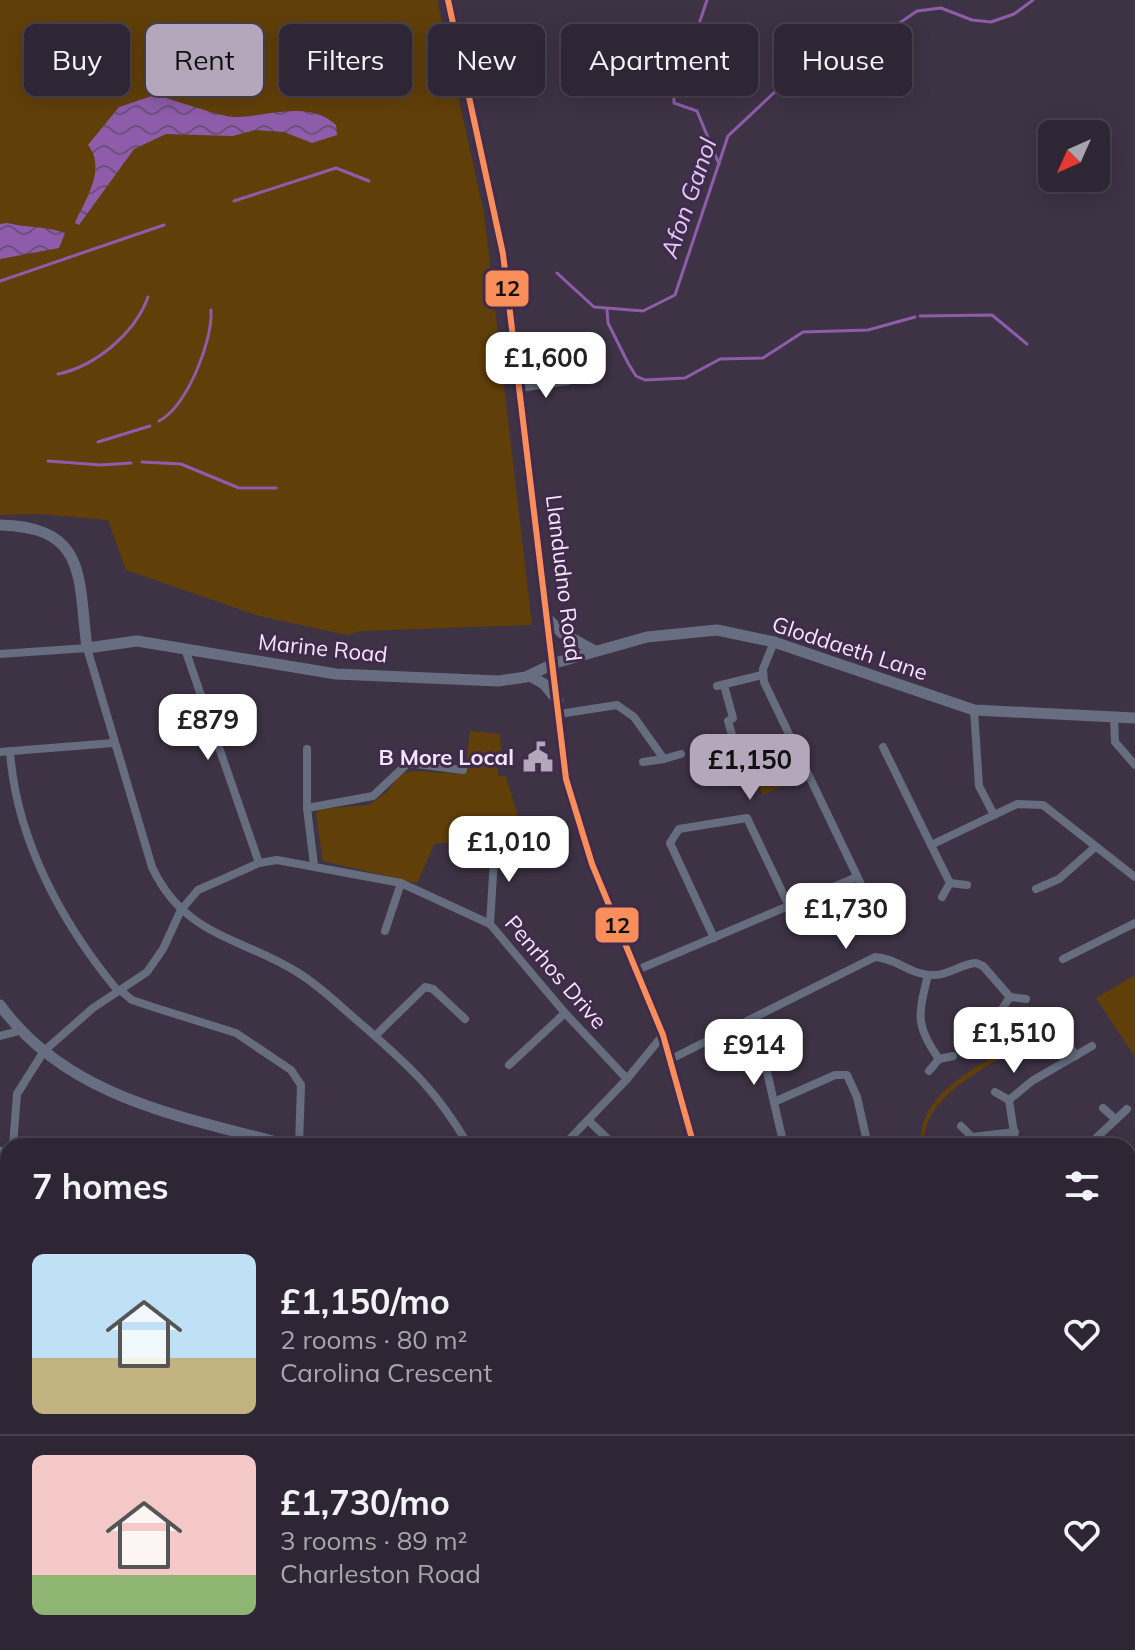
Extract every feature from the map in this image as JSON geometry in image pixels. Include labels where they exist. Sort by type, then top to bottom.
[{"type":"street","name":"Llandudno Road","points":[[448,0],[503,254],[555,663],[566,779],[577,819],[663,1035],[692,1138]]},
{"type":"street","points":[[540,362],[548,384]]},
{"type":"street","points":[[520,388],[568,381]]},
{"type":"street","points":[[0,525],[44,529],[59,540],[70,554],[77,573],[87,648],[113,743],[152,867],[161,886],[181,910],[230,942],[299,973],[375,1036],[428,1083],[464,1138]]},
{"type":"street","points":[[549,621],[562,633],[595,651]]},
{"type":"street","name":"Gloddaeth Lane","points":[[555,663],[647,637],[717,630],[774,642],[974,710],[1135,718]]},
{"type":"street","name":"Marine Road","points":[[87,648],[109,642],[137,641],[186,652],[336,674],[498,681],[530,676],[555,663]]},
{"type":"street","points":[[774,642],[762,675],[870,903]]},
{"type":"street","points":[[0,654],[87,648]]},
{"type":"street","points":[[186,652],[259,863]]},
{"type":"street","points":[[737,752],[728,721],[733,718],[721,686],[762,675]]},
{"type":"street","points":[[530,676],[544,684],[559,707],[607,705],[626,709],[664,759]]},
{"type":"street","points":[[974,710],[979,786],[994,815]]},
{"type":"street","points":[[1114,717],[1118,748],[1135,765]]},
{"type":"street","points":[[113,743],[5,752],[18,808],[61,909],[77,940],[119,991],[144,1004],[236,1033],[291,1070],[301,1085],[299,1138]]},
{"type":"street","points":[[883,747],[950,883]]},
{"type":"street","points":[[307,749],[307,808],[314,865]]},
{"type":"street","points":[[643,762],[681,754]]},
{"type":"street","points":[[307,808],[373,796],[408,763],[463,770]]},
{"type":"street","points":[[931,845],[1017,804],[1036,803],[1050,809],[1094,848],[1135,877]]},
{"type":"street","points":[[714,938],[670,843],[679,829],[747,818],[789,906]]},
{"type":"street","points":[[490,924],[495,843]]},
{"type":"street","points":[[1036,889],[1059,879],[1094,848]]},
{"type":"street","name":"Penrhos Drive","points":[[181,910],[189,898],[209,883],[259,863],[292,861],[401,883],[490,924],[565,1013],[627,1079]]},
{"type":"street","points":[[637,970],[857,877]]},
{"type":"street","points":[[385,931],[401,883]]},
{"type":"street","points":[[950,883],[967,885]]},
{"type":"street","points":[[942,897],[950,883]]},
{"type":"street","points":[[14,1138],[17,1094],[44,1051],[93,1008],[147,972],[163,949],[181,910]]},
{"type":"street","points":[[1063,959],[1135,923]]},
{"type":"street","points":[[671,1059],[875,957],[889,958],[928,975],[949,973],[976,963],[1010,997],[1026,999]]},
{"type":"street","points":[[928,975],[918,1017],[923,1037],[939,1059]]},
{"type":"street","points":[[375,1036],[425,987],[433,989],[463,1013]]},
{"type":"street","points":[[1002,1009],[1010,997]]},
{"type":"street","points":[[0,1005],[44,1051],[107,1091],[137,1104],[262,1138]]},
{"type":"street","points":[[509,1065],[565,1013]]},
{"type":"street","points":[[749,1020],[782,1138]]},
{"type":"street","points":[[0,1036],[23,1030]]},
{"type":"street","points":[[571,1138],[627,1079],[663,1035]]},
{"type":"street","points":[[1068,1044],[1076,1056]]},
{"type":"street","points":[[1009,1100],[1032,1081],[1092,1046]]},
{"type":"street","points":[[929,1071],[939,1059],[953,1056]]},
{"type":"street","points":[[774,1102],[835,1075],[847,1075],[857,1097],[866,1138]]},
{"type":"street","points":[[995,1092],[1009,1100],[1015,1138]]},
{"type":"street","points":[[1103,1108],[1114,1118]]},
{"type":"street","points":[[1097,1138],[1114,1118],[1127,1109]]},
{"type":"street","points":[[588,1120],[607,1138]]},
{"type":"street","points":[[961,1126],[972,1137],[1015,1132]]},
{"type":"green space","points":[[0,0],[437,0],[442,24],[428,24],[428,96],[458,96],[484,214],[532,625],[361,631],[347,635],[259,616],[126,570],[108,520],[41,514],[0,515]]},
{"type":"green space","points":[[470,731],[500,734],[502,764],[497,766],[499,776],[506,776],[519,820],[499,843],[435,843],[417,883],[323,861],[316,814],[319,809],[369,805],[387,792],[400,774],[411,771],[465,774]]},
{"type":"green space","points":[[782,738],[801,777],[763,795],[743,757]]},
{"type":"green space","points":[[1135,975],[1135,1057],[1096,998]]},
{"type":"green space","points":[[1032,1037],[1034,1040],[981,1070],[947,1095],[934,1110],[925,1138],[922,1138],[930,1108],[959,1079]]},
{"type":"water","points":[[158,96],[234,117],[300,111],[325,117],[336,125],[337,135],[312,143],[284,132],[255,130],[233,136],[166,134],[134,149],[79,225],[75,223],[95,174],[93,154],[88,145],[119,107]]},
{"type":"water","points":[[0,224],[65,233],[59,248],[0,259]]},
{"type":"waterway","points":[[707,0],[693,42],[699,65],[674,78],[674,103],[697,111],[719,164]]},
{"type":"waterway","name":"Afon Ganol","points":[[557,273],[594,307],[643,311],[675,295],[728,136],[794,74],[882,35],[917,11],[941,8],[972,20],[991,22],[1014,14],[1033,0]]},
{"type":"waterway","name":"Afon Ganol","points":[[234,201],[336,168],[369,181]]},
{"type":"waterway","name":"Afon Ganol","points":[[0,281],[164,225]]},
{"type":"waterway","points":[[58,374],[86,364],[112,346],[134,323],[148,297]]},
{"type":"waterway","points":[[159,421],[179,402],[196,372],[208,338],[211,310]]},
{"type":"waterway","points":[[607,310],[608,323],[628,363],[636,376],[645,380],[685,378],[720,359],[763,358],[803,332],[868,330],[915,317]]},
{"type":"waterway","points":[[920,316],[992,315],[1027,344]]},
{"type":"waterway","points":[[98,442],[150,426]]},
{"type":"waterway","points":[[48,461],[101,465],[131,463]]},
{"type":"waterway","points":[[142,462],[181,464],[239,488],[276,488]]},
{"type":"transit line","name":"12","points":[[448,0],[503,254],[566,779],[592,864],[663,1035],[692,1138]]},
{"type":"place","name":"B More Local","points":[[538,757]]}]
